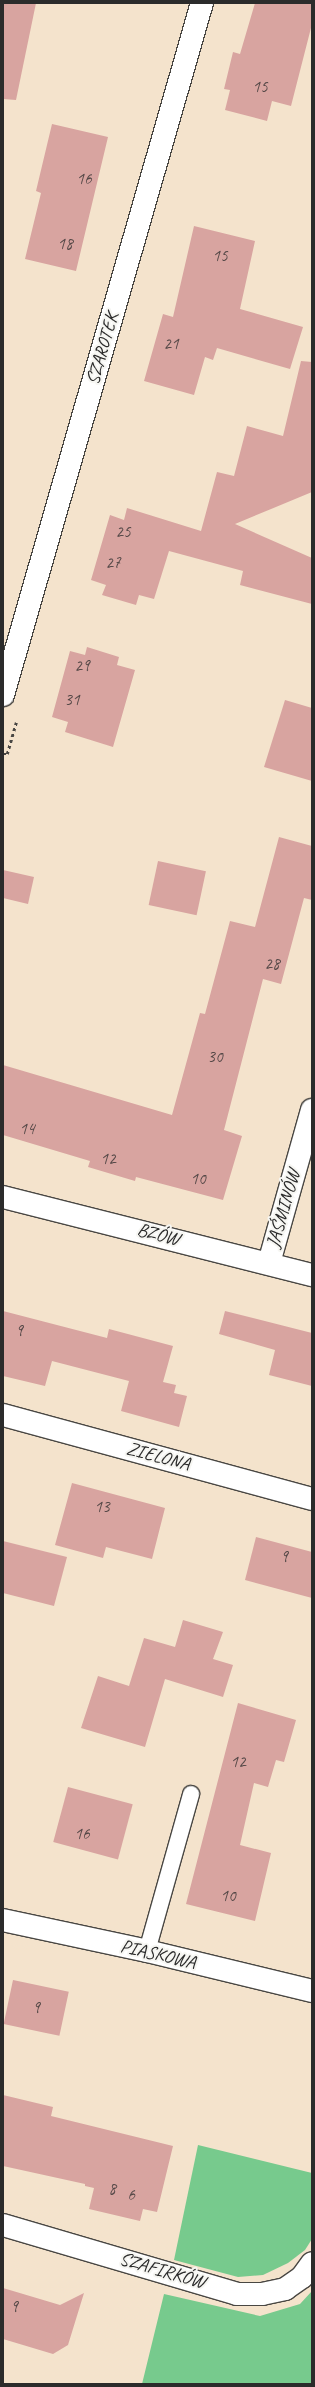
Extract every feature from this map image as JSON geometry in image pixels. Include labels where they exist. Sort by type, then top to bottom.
[{"type":"street","name":"SZAROTEK","points":[[3,695],[202,3]]},
{"type":"street","name":"JAŚMINÓW","points":[[269,1263],[312,1110]]},
{"type":"street","name":"BZÓW","points":[[3,1197],[312,1275]]},
{"type":"street","name":"ZIELONA","points":[[3,1415],[312,1499]]},
{"type":"street","name":"PIASKOWA","points":[[3,1920],[147,1951],[312,1991]]},
{"type":"street","name":"SZAFIRKÓW","points":[[3,2225],[237,2294],[262,2294],[285,2289],[302,2278],[312,2263]]},
{"type":"lane","points":[[147,1951],[191,1794]]},
{"type":"green space","points":[[198,2145],[312,2173],[312,2239],[305,2250],[288,2263],[263,2275],[238,2277],[174,2260]]},
{"type":"green space","points":[[312,2291],[312,2384],[142,2384],[164,2294],[260,2316],[300,2304]]},
{"type":"building","points":[[3,3],[36,3],[16,100],[3,99]]},
{"type":"building","points":[[255,3],[312,3],[312,24],[291,106],[272,101],[267,121],[225,110],[230,90],[224,89],[233,52],[240,54]]},
{"type":"building","points":[[52,124],[108,137],[76,271],[25,259],[41,193],[36,191]]},
{"type":"building","points":[[194,226],[255,241],[240,309],[303,327],[290,369],[217,348],[213,360],[205,357],[194,395],[144,381],[163,314],[173,317]]},
{"type":"building","points":[[301,361],[312,362],[312,492],[235,524],[312,558],[312,604],[240,585],[243,571],[169,551],[154,599],[139,595],[136,605],[102,595],[106,585],[91,580],[110,515],[124,520],[127,508],[201,531],[217,472],[234,476],[247,426],[283,436]]},
{"type":"building","points":[[87,647],[119,657],[117,665],[135,670],[113,747],[65,732],[68,722],[52,717],[70,651],[85,655]]},
{"type":"building","points":[[285,700],[312,708],[312,781],[264,767]]},
{"type":"building","points":[[279,837],[312,846],[312,900],[304,898],[281,984],[263,979],[224,1130],[242,1136],[223,1200],[136,1177],[135,1181],[88,1167],[90,1161],[3,1135],[3,1065],[172,1115],[200,1013],[205,1014],[230,921],[255,927]]},
{"type":"building","points":[[158,861],[206,871],[197,915],[149,905]]},
{"type":"building","points":[[3,870],[34,877],[28,904],[3,898]]},
{"type":"building","points":[[3,1311],[107,1338],[109,1329],[173,1346],[163,1382],[176,1385],[174,1393],[187,1396],[179,1427],[121,1411],[129,1381],[52,1361],[45,1386],[3,1376]]},
{"type":"building","points":[[225,1311],[312,1333],[312,1386],[269,1375],[275,1350],[219,1334]]},
{"type":"building","points":[[72,1483],[165,1508],[152,1559],[106,1547],[103,1558],[55,1545]]},
{"type":"building","points":[[256,1537],[312,1552],[312,1598],[245,1580]]},
{"type":"building","points":[[3,1541],[67,1557],[54,1606],[3,1593]]},
{"type":"building","points":[[183,1620],[223,1632],[213,1659],[233,1665],[223,1697],[165,1679],[145,1747],[81,1728],[98,1676],[129,1686],[144,1638],[175,1647]]},
{"type":"building","points":[[238,1703],[296,1720],[284,1762],[276,1760],[268,1787],[254,1783],[240,1845],[271,1853],[255,1921],[186,1904]]},
{"type":"building","points":[[68,1787],[133,1804],[118,1859],[53,1842]]},
{"type":"building","points":[[13,1980],[69,1992],[59,2036],[4,2024]]},
{"type":"building","points":[[3,2095],[53,2107],[51,2116],[173,2146],[157,2212],[143,2209],[140,2221],[89,2209],[94,2188],[85,2186],[85,2184],[3,2166]]},
{"type":"building","points":[[3,2288],[60,2305],[84,2293],[68,2345],[53,2354],[3,2339]]}]
